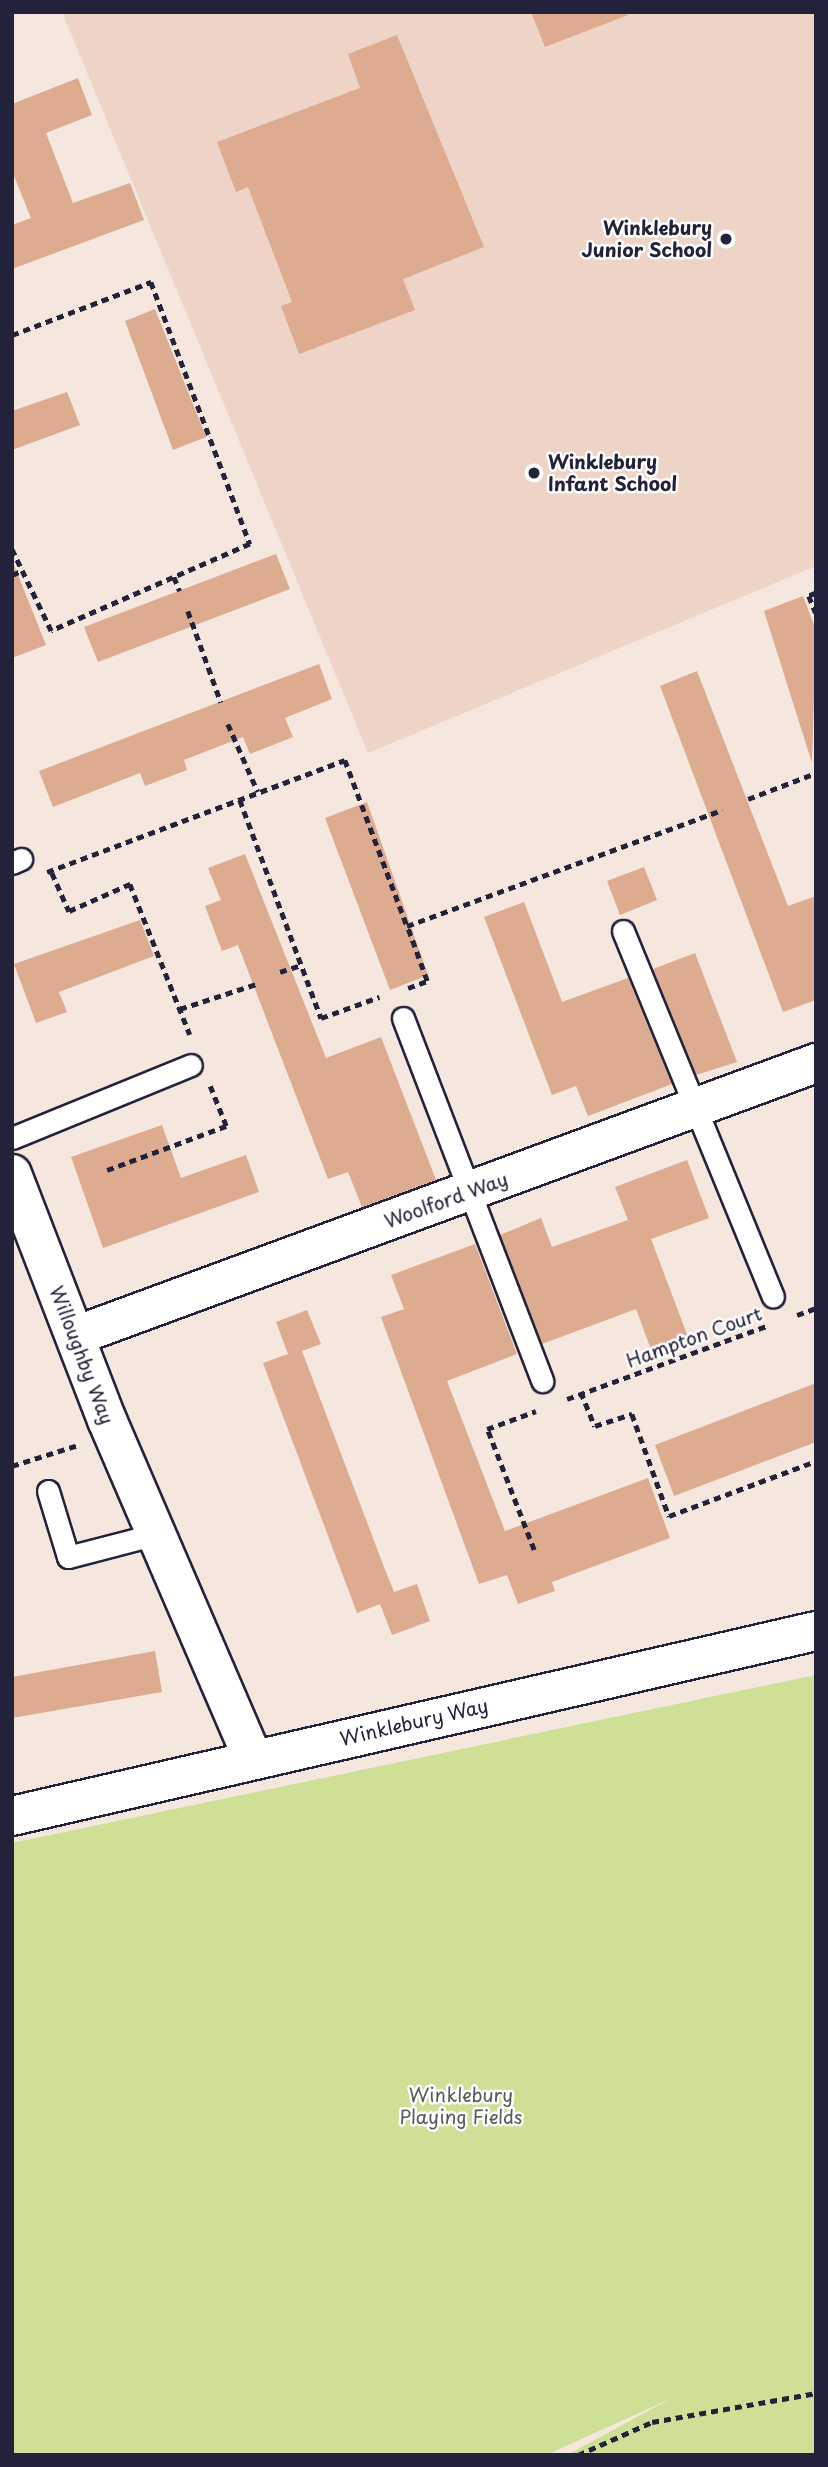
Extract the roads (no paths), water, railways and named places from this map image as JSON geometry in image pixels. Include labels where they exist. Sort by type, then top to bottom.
[{"type":"street","name":"Woolford Way","points":[[75,1336],[816,1063]]},
{"type":"street","name":"Willoughby Way","points":[[12,1174],[156,1534],[253,1759]]},
{"type":"street","name":"Winklebury Way","points":[[12,1816],[816,1631]]},
{"type":"lane","points":[[623,931],[773,1296]]},
{"type":"lane","points":[[403,1018],[542,1381]]},
{"type":"lane","points":[[12,1138],[197,1063]]},
{"type":"lane","points":[[48,1491],[68,1557],[156,1534]]},
{"type":"place","name":"Winklebury Junior School","points":[[726,239]]},
{"type":"place","name":"Winklebury Infant School","points":[[534,473]]},
{"type":"park label","name":"Winklebury Playing Fields","points":[[461,2106]]}]
